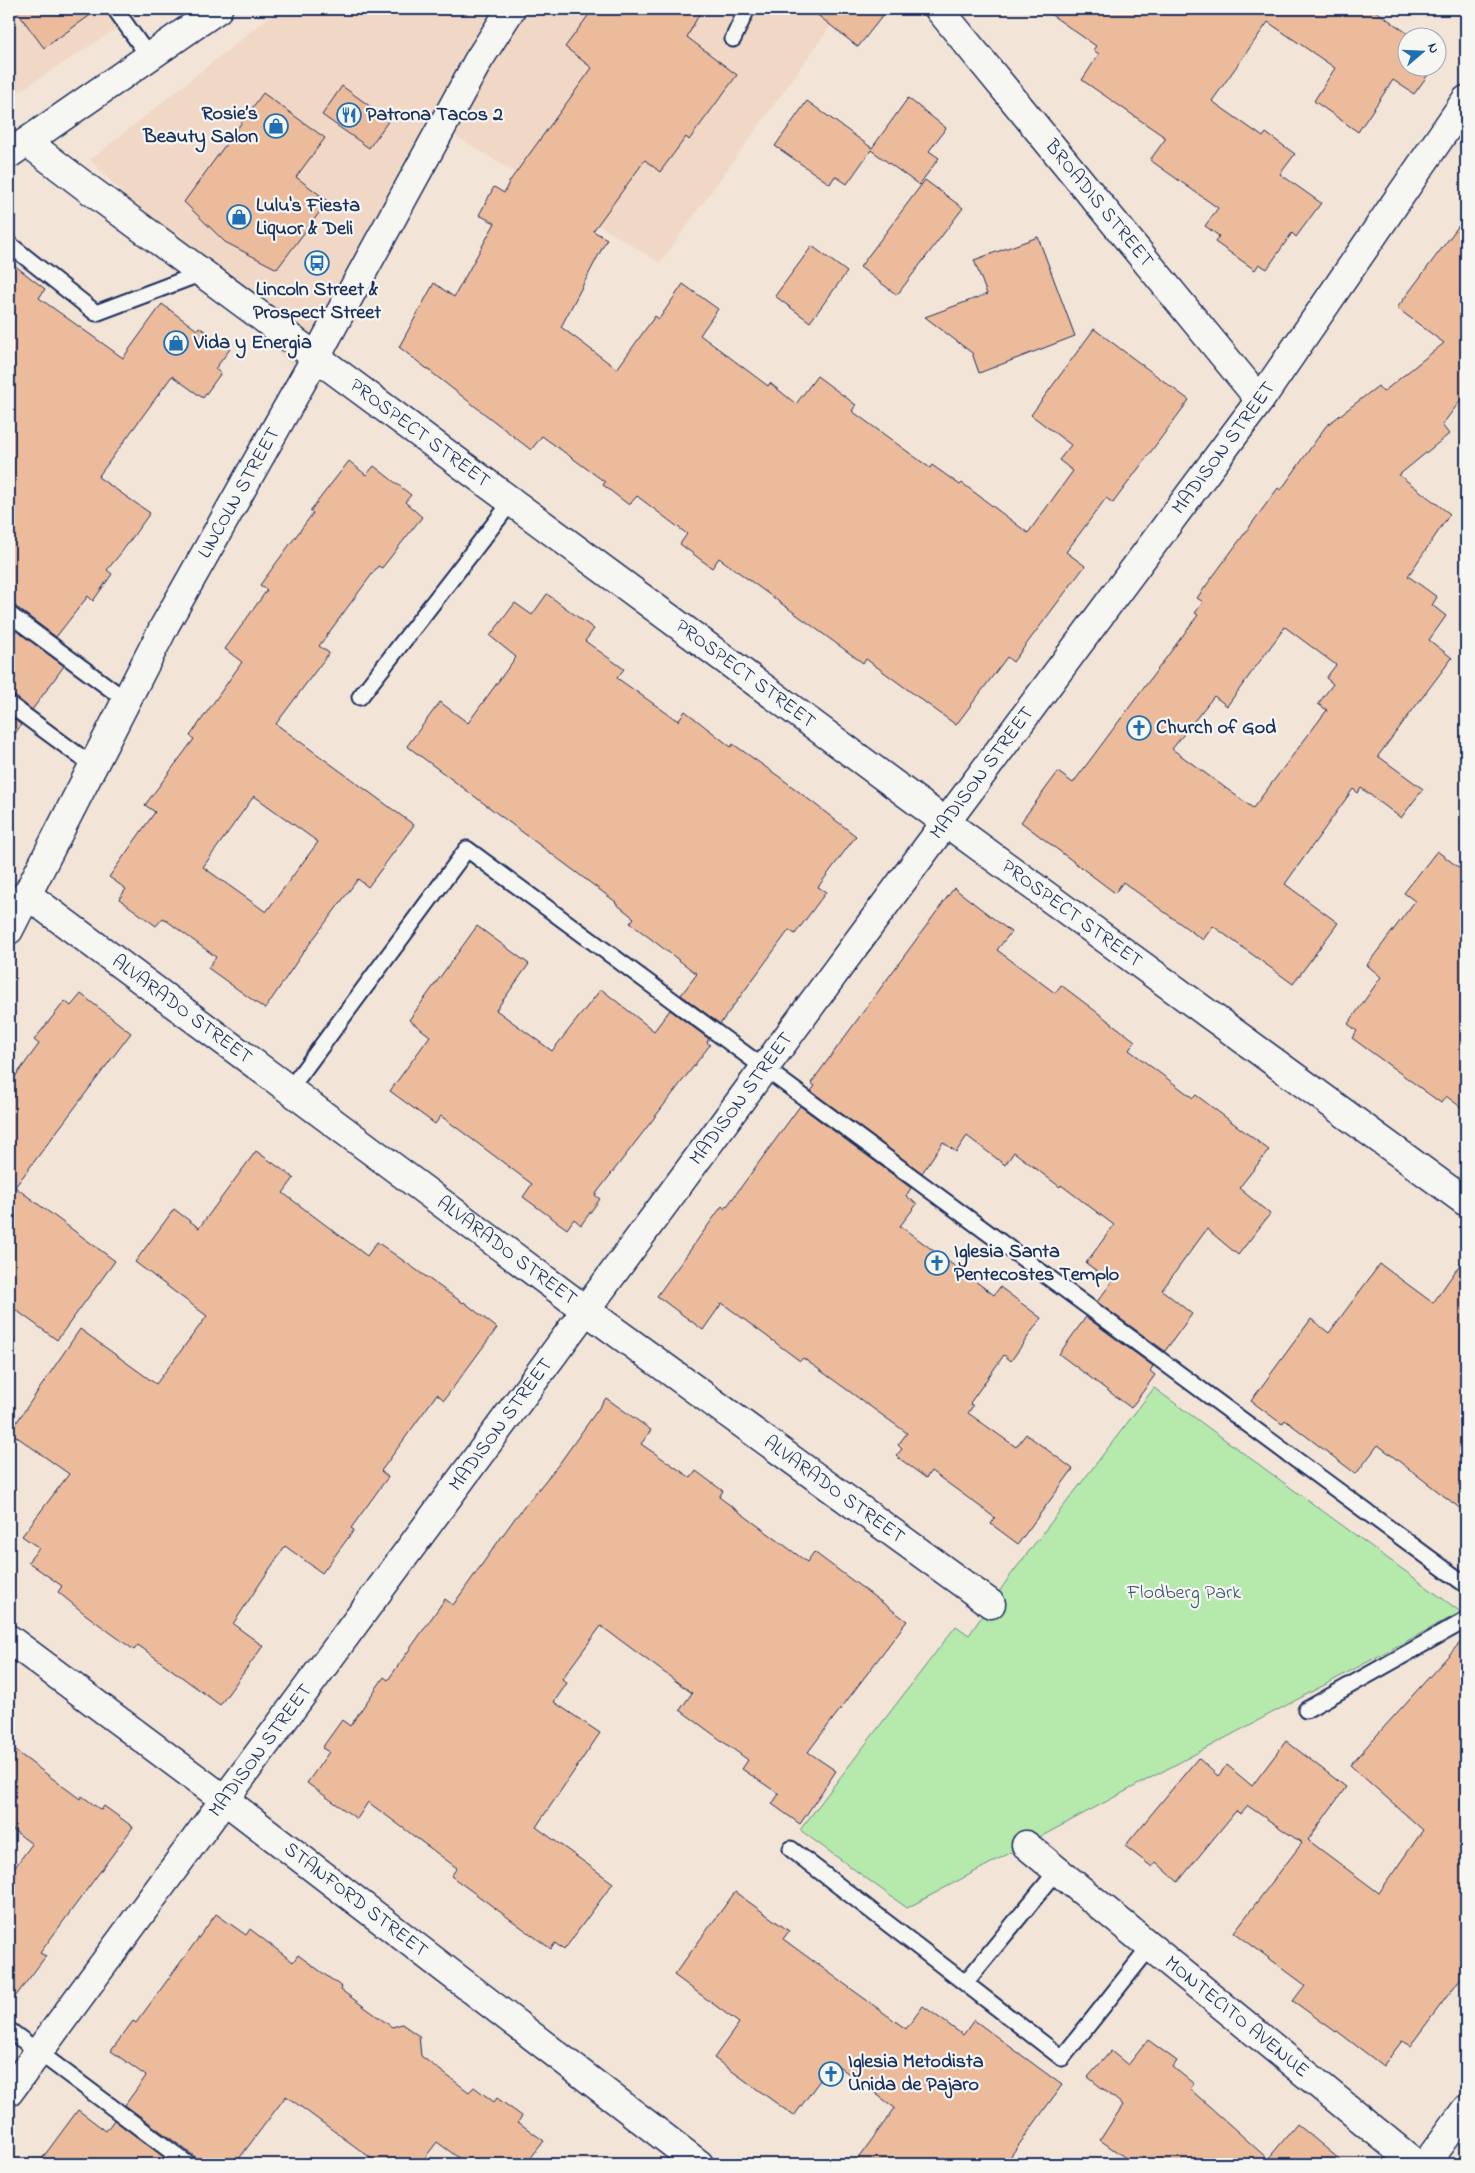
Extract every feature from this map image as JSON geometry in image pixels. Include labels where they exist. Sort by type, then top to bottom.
[{"type":"street","points":[[18,148],[218,9]]},
{"type":"street","name":"LINCOLN STREET","points":[[478,61],[492,9]]},
{"type":"street","name":"LINCOLN STREET","points":[[15,912],[127,701],[165,625],[316,357],[478,61],[511,9]]},
{"type":"street","name":"BROADIS STREET","points":[[939,9],[1260,400]]},
{"type":"street","name":"MADISON STREET","points":[[9,2092],[946,822],[1260,400],[1466,100]]},
{"type":"street","name":"PROSPECT STREET","points":[[18,148],[202,273],[946,822],[1466,1202]]},
{"type":"street","name":"ALVARADO STREET","points":[[15,912],[289,1090],[587,1311],[991,1604]]},
{"type":"street","name":"STANFORD STREET","points":[[9,1639],[224,1800],[699,2164]]},
{"type":"street","name":"MONTECITO AVENUE","points":[[1026,1845],[1416,2164]]},
{"type":"street","points":[[1426,2164],[1466,2109]]},
{"type":"lane","points":[[116,9],[149,57]]},
{"type":"lane","points":[[733,39],[747,9]]},
{"type":"lane","points":[[9,244],[96,313],[202,273]]},
{"type":"lane","points":[[360,697],[512,501]]},
{"type":"lane","points":[[9,614],[127,701]]},
{"type":"lane","points":[[9,704],[93,766]]},
{"type":"lane","points":[[289,1090],[467,849],[1466,1585]]},
{"type":"lane","points":[[1306,1710],[1466,1620]]},
{"type":"lane","points":[[792,1849],[1062,2058],[1150,1947]]},
{"type":"lane","points":[[965,1983],[1057,1871]]},
{"type":"lane","points":[[9,2030],[188,2164]]},
{"type":"shaded area","points":[[9,9],[147,9],[9,98]]},
{"type":"shaded area","points":[[279,9],[843,9],[660,263],[443,128],[292,367],[90,160]]},
{"type":"green space","name":"Flodberg Park","points":[[1154,1388],[1461,1612],[907,1908],[800,1830],[956,1626],[969,1635],[1010,1576]]},
{"type":"building","points":[[15,9],[99,9],[44,48]]},
{"type":"building","points":[[593,9],[702,9],[687,37],[737,75],[689,140],[686,137],[660,172],[645,160],[593,231],[607,239],[561,327],[617,369],[655,316],[659,319],[683,284],[718,309],[700,335],[768,386],[770,383],[796,404],[817,376],[856,405],[852,411],[930,468],[932,465],[960,485],[962,483],[1028,533],[1073,471],[1059,460],[1071,445],[1031,415],[1094,329],[1189,400],[1113,503],[1106,498],[1066,552],[1085,566],[1013,662],[1007,657],[956,725],[866,659],[863,663],[719,558],[712,568],[680,544],[687,534],[637,496],[629,505],[603,485],[605,482],[542,436],[531,450],[399,347],[434,283],[454,297],[495,223],[479,215],[494,187],[504,193],[509,182],[592,68],[565,47]]},
{"type":"building","points":[[810,9],[888,9],[858,47]]},
{"type":"building","points":[[1043,9],[1373,9],[1400,28],[1398,28],[1398,78],[1426,78],[1414,94],[1393,80],[1358,132],[1314,101],[1335,68],[1268,22],[1212,101],[1263,137],[1266,133],[1295,154],[1280,174],[1321,203],[1296,237],[1292,233],[1267,269],[1259,264],[1255,270],[1215,242],[1219,236],[1205,226],[1218,208],[1150,160],[1166,138],[1082,80],[1099,54],[1093,50],[1096,46]]},
{"type":"building","points":[[342,86],[389,120],[369,148],[322,115]]},
{"type":"building","points":[[263,93],[325,138],[296,177],[328,201],[277,269],[225,242],[184,202]]},
{"type":"building","points":[[908,98],[946,128],[929,151],[939,158],[919,185],[871,150],[847,184],[835,176],[830,184],[775,146],[807,101],[872,148]]},
{"type":"building","points":[[925,180],[963,208],[897,295],[860,267]]},
{"type":"building","points":[[1466,216],[1466,393],[1442,425],[1449,434],[1399,475],[1450,514],[1408,576],[1437,597],[1432,605],[1446,616],[1429,640],[1452,658],[1378,756],[1423,789],[1401,818],[1361,788],[1358,793],[1353,789],[1285,884],[1338,923],[1293,984],[1213,926],[1203,940],[1123,882],[1115,893],[1021,822],[1058,772],[1073,783],[1198,615],[1195,613],[1203,602],[1197,598],[1278,488],[1281,490],[1326,426],[1378,386],[1383,392],[1444,343],[1397,308]],"holes":[[[1285,627],[1336,665],[1326,678],[1333,684],[1318,704],[1327,710],[1253,808],[1172,749],[1214,696],[1227,706]]]},
{"type":"building","points":[[1038,237],[1075,336],[979,373],[972,353],[925,317],[987,294],[974,260]]},
{"type":"building","points":[[812,246],[847,272],[810,322],[775,296]]},
{"type":"building","points":[[9,261],[45,289],[39,298],[123,358],[162,304],[197,330],[199,327],[230,349],[215,369],[221,373],[203,398],[172,376],[98,477],[150,513],[107,570],[112,574],[93,601],[88,596],[56,637],[15,606],[9,605]]},
{"type":"building","points":[[349,461],[366,475],[374,466],[411,495],[405,502],[422,517],[382,568],[378,566],[319,646],[329,653],[276,724],[414,825],[368,887],[358,879],[302,954],[265,1009],[208,968],[216,957],[163,918],[156,926],[119,899],[126,889],[109,877],[155,812],[145,805],[194,739],[190,736],[242,662],[225,649],[267,590],[260,585],[313,513],[310,511]],"holes":[[[254,796],[318,842],[266,912],[203,867]]]},
{"type":"building","points":[[547,594],[594,629],[585,641],[624,669],[617,678],[678,721],[685,711],[731,747],[733,744],[781,778],[856,836],[818,887],[826,892],[795,934],[789,930],[720,1024],[681,995],[697,974],[630,923],[634,918],[616,902],[407,746],[440,702],[468,723],[516,657],[490,636],[515,603],[532,615]]},
{"type":"building","points":[[9,625],[64,666],[32,710],[15,696],[9,695]]},
{"type":"building","points":[[9,715],[21,725],[9,742]]},
{"type":"building","points":[[1437,851],[1466,873],[1466,1111],[1446,1096],[1441,1103],[1352,1038],[1357,1031],[1348,1024],[1381,977],[1367,965],[1415,901],[1404,893]]},
{"type":"building","points":[[954,888],[1011,932],[997,950],[1055,993],[1061,985],[1135,1041],[1129,1050],[1193,1098],[1196,1095],[1269,1150],[1239,1188],[1270,1214],[1238,1255],[1207,1229],[1162,1290],[1192,1314],[1165,1351],[1097,1302],[1112,1282],[1086,1263],[1114,1225],[1061,1185],[1060,1187],[1014,1152],[1005,1165],[967,1136],[956,1152],[943,1142],[922,1173],[811,1091],[815,1086],[811,1083]]},
{"type":"building","points":[[477,926],[529,964],[496,1010],[552,1051],[601,989],[654,1031],[670,1010],[709,1039],[707,1042],[710,1045],[595,1195],[600,1199],[581,1225],[574,1219],[567,1229],[523,1197],[532,1184],[441,1116],[435,1124],[390,1091],[430,1036],[409,1020]]},
{"type":"building","points":[[81,994],[131,1033],[15,1187],[115,1261],[57,1340],[9,1305],[9,1085],[39,1044],[34,1040],[65,1001],[71,1006]]},
{"type":"building","points":[[800,1106],[911,1188],[906,1196],[917,1204],[900,1226],[994,1295],[1000,1287],[1041,1318],[1011,1361],[1004,1355],[970,1403],[973,1406],[968,1413],[1016,1447],[1026,1434],[1073,1469],[1018,1544],[991,1524],[995,1518],[931,1471],[926,1478],[896,1456],[902,1449],[898,1445],[907,1433],[803,1358],[800,1361],[722,1303],[703,1330],[657,1296],[722,1206],[725,1209]]},
{"type":"building","points":[[256,1151],[294,1178],[283,1193],[367,1256],[377,1242],[464,1302],[497,1328],[444,1400],[437,1394],[381,1471],[388,1477],[351,1528],[354,1530],[322,1573],[285,1546],[233,1624],[263,1646],[220,1705],[138,1645],[134,1650],[85,1614],[58,1592],[62,1586],[28,1562],[39,1548],[22,1536],[69,1474],[10,1432],[80,1329],[156,1384],[207,1316],[135,1262],[174,1209],[199,1228]]},
{"type":"building","points":[[1466,1256],[1466,1513],[1378,1445],[1356,1474],[1285,1420],[1282,1424],[1251,1401],[1311,1319],[1329,1333],[1380,1264],[1433,1303]]},
{"type":"building","points":[[1086,1317],[1153,1366],[1150,1371],[1155,1375],[1131,1408],[1059,1354]]},
{"type":"building","points":[[606,1398],[651,1430],[641,1444],[691,1478],[696,1471],[723,1491],[719,1497],[807,1562],[814,1552],[907,1621],[808,1752],[836,1771],[800,1824],[772,1804],[779,1794],[742,1769],[748,1760],[680,1710],[692,1693],[601,1626],[562,1679],[567,1683],[554,1702],[600,1733],[536,1827],[613,1883],[564,1950],[555,1943],[551,1949],[451,1876],[457,1868],[368,1802],[357,1819],[307,1783],[329,1752],[322,1748],[342,1720],[350,1726],[384,1677],[388,1680],[445,1599],[453,1605],[515,1518],[559,1464]]},
{"type":"building","points":[[1466,1636],[1466,1971],[1410,2046],[1402,2041],[1383,2066],[1293,2001],[1305,1985],[1234,1932],[1302,1843],[1248,1806],[1241,1814],[1236,1811],[1178,1882],[1156,1862],[1152,1867],[1125,1846],[1198,1758],[1218,1776],[1227,1765],[1252,1786],[1286,1741],[1346,1787],[1308,1840],[1379,1893],[1423,1830],[1350,1765]]},
{"type":"building","points":[[9,1746],[80,1799],[82,1796],[101,1810],[104,1806],[133,1827],[40,1953],[46,1956],[9,2005],[9,1875],[32,1844],[9,1827]]},
{"type":"building","points":[[735,1892],[789,1931],[783,1939],[906,2029],[923,2006],[963,2035],[974,2020],[1062,2085],[1005,2164],[854,2164],[895,2108],[833,2062],[794,2116],[714,2058],[739,2023],[674,1975]]},
{"type":"building","points":[[216,1914],[246,1935],[250,1929],[293,1962],[298,1955],[342,1987],[341,1990],[392,2027],[402,2024],[419,2036],[421,2056],[469,2092],[474,2087],[494,2102],[497,2098],[522,2116],[518,2122],[544,2141],[526,2164],[467,2164],[437,2142],[420,2164],[379,2164],[286,2096],[235,2164],[197,2164],[194,2156],[125,2105],[146,2076],[111,2051],[133,2021],[136,2023]]},
{"type":"building","points":[[1148,2040],[1177,2061],[1173,2067],[1194,2084],[1190,2089],[1268,2159],[1297,2124],[1345,2164],[1134,2164],[1100,2140],[1123,2105],[1088,2077],[1111,2051],[1128,2065]]},
{"type":"building","points":[[78,2110],[106,2131],[114,2120],[173,2164],[38,2164]]},
{"type":"place","name":"Patrona Tacos 2","points":[[349,115]]},
{"type":"place","name":"Rosie’s Beauty Salon","points":[[276,126]]},
{"type":"place","name":"Lulu's Fiesta Liquor & Deli","points":[[239,217]]},
{"type":"place","name":"Lincoln Street & Prospect Street","points":[[317,263]]},
{"type":"place","name":"Vida y Energia","points":[[176,343]]},
{"type":"place","name":"Church of God","points":[[1139,728]]},
{"type":"place","name":"Iglesia Santa Pentecostes Templo","points":[[937,1263]]},
{"type":"place","name":"Iglesia Metodista Unida de Pajaro","points":[[831,2074]]}]
